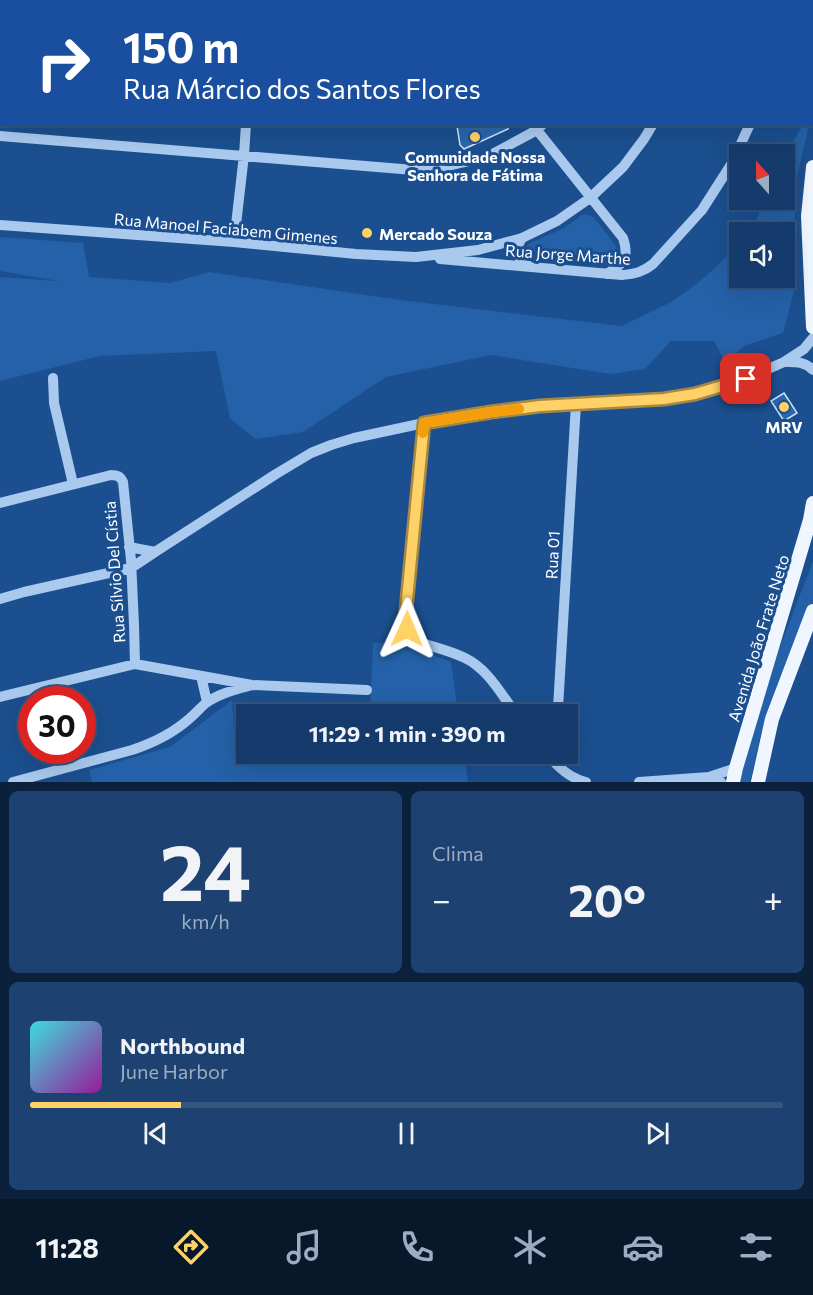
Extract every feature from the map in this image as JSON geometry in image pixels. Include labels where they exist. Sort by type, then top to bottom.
[{"type":"main road","points":[[813,167],[808,216],[813,327]]},
{"type":"main road","name":"Avenida João Frate Neto","points":[[733,782],[810,520],[813,503]]},
{"type":"main road","points":[[758,782],[772,719],[813,611]]},
{"type":"street","points":[[234,242],[246,126]]},
{"type":"street","points":[[0,135],[426,171],[488,157],[537,126],[590,198],[623,238],[626,258],[607,274]]},
{"type":"street","name":"Rua Manoel Faciabem Gimenes","points":[[0,225],[234,242],[356,254],[416,257],[478,250],[522,238],[557,221],[590,198],[623,167],[652,126]]},
{"type":"street","name":"Rua Jorge Marthe","points":[[416,257],[622,275],[645,271],[702,210],[732,163],[749,126]]},
{"type":"street","points":[[522,238],[517,246],[518,255],[522,262],[531,267]]},
{"type":"street","points":[[0,599],[131,568],[311,453],[354,438],[491,412],[540,406],[664,399],[695,394],[746,379],[784,362],[804,349],[813,338]]},
{"type":"street","points":[[784,362],[805,363],[813,370]]},
{"type":"street","points":[[0,503],[73,484],[54,403],[53,378]]},
{"type":"street","name":"Rua 01","points":[[557,704],[576,404]]},
{"type":"street","points":[[424,423],[406,610],[407,629],[415,640],[464,657],[476,664],[508,704]]},
{"type":"street","name":"Rua Sílvio Del Cístia","points":[[73,484],[111,475],[117,475],[123,482],[131,568],[135,664]]},
{"type":"street","points":[[129,547],[155,552]]},
{"type":"street","points":[[0,697],[135,664],[252,685],[367,690]]},
{"type":"street","points":[[201,676],[207,702]]},
{"type":"street","points":[[13,782],[151,744],[167,736],[207,702],[229,691],[252,685]]},
{"type":"street","points":[[560,764],[570,775],[586,782]]},
{"type":"street","points":[[639,782],[709,777],[736,768]]},
{"type":"street","points":[[709,777],[721,782]]},
{"type":"shaded area","points":[[809,126],[797,177],[795,206],[795,144],[792,144],[800,129]]},
{"type":"shaded area","points":[[760,210],[795,210],[794,222],[755,222]]},
{"type":"shaded area","points":[[582,215],[589,215],[599,224],[616,246],[617,259],[605,264],[529,259],[526,252],[528,244],[564,228]]},
{"type":"shaded area","points":[[0,237],[83,243],[89,277],[170,283],[209,272],[400,300],[622,326],[671,302],[698,283],[729,255],[729,288],[794,288],[783,333],[744,346],[726,364],[714,341],[671,341],[645,369],[610,374],[491,355],[386,377],[303,432],[255,439],[230,418],[216,351],[100,356],[0,381],[0,277],[59,281],[0,271]]},
{"type":"shaded area","points":[[813,561],[813,602],[760,737],[750,782],[740,782],[751,736],[778,652]]},
{"type":"shaded area","points":[[396,642],[451,662],[457,704],[370,704],[373,643]]},
{"type":"shaded area","points":[[232,700],[234,727],[236,727],[236,764],[466,764],[468,782],[92,782],[89,770],[170,747]]},
{"type":"building","name":"Comunidade Nossa Senhora de Fátima","points":[[457,126],[509,126],[508,129],[464,149],[460,145]]},
{"type":"building","name":"MRV","points":[[784,393],[797,413],[784,421],[771,401]]},
{"type":"slow traffic","points":[[423,433],[424,423],[519,409]]},
{"type":"place","name":"Comunidade Nossa Senhora de Fátima","points":[[475,137]]},
{"type":"place","name":"Mercado Souza","points":[[367,233]]},
{"type":"place","name":"MRV","points":[[784,407]]},
{"type":"route","points":[[407,629],[406,610],[424,423],[540,406],[664,399],[695,394],[746,379]]}]
